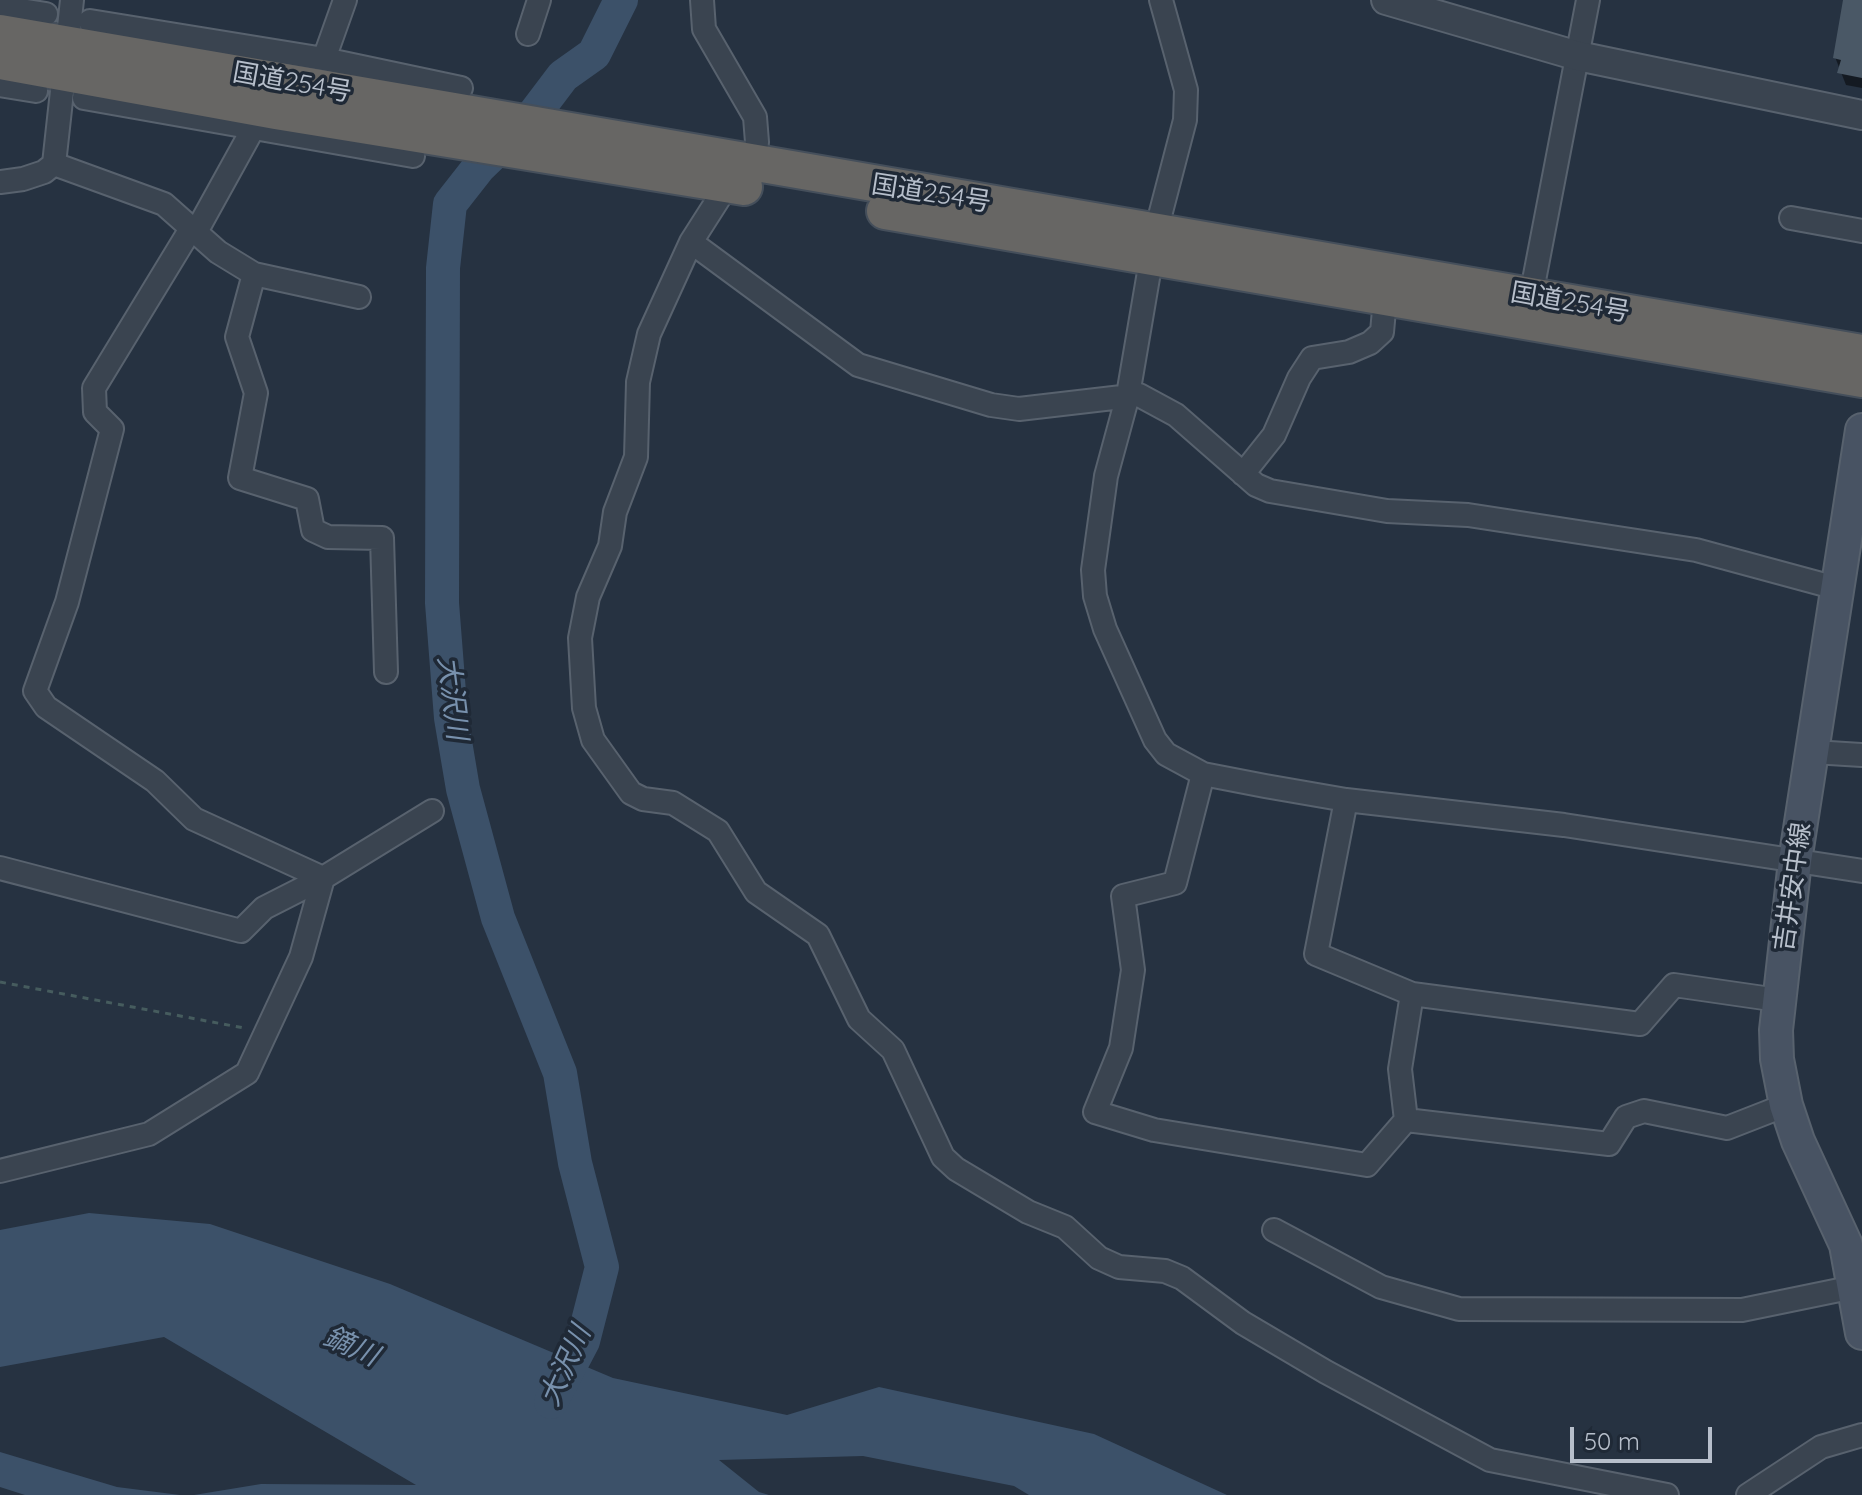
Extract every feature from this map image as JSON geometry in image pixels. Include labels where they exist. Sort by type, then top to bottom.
[{"type":"highway","name":"国道254号","points":[[0,33],[68,65],[441,123],[1154,244],[1531,296],[1862,353]]},
{"type":"highway","name":"国道254号","points":[[0,61],[196,67],[441,123]]},
{"type":"highway","name":"国道254号","points":[[1154,244],[1385,299],[1862,379]]},
{"type":"main road","name":"吉井安中線","points":[[1862,430],[1840,589],[1795,861],[1778,1000],[1777,1059],[1786,1105],[1798,1141],[1854,1243],[1854,1287],[1862,1333]]},
{"type":"street","points":[[0,182],[44,172],[54,164],[68,65],[72,0]]},
{"type":"street","points":[[324,59],[345,0]]},
{"type":"street","points":[[528,34],[539,0]]},
{"type":"street","points":[[702,0],[704,29],[755,117],[757,142],[741,174],[691,242],[649,334],[638,382],[636,457],[615,512],[610,546],[588,597],[580,638],[586,726],[631,793],[643,799],[673,803],[718,831],[756,892],[818,935],[859,1019],[893,1050],[943,1157],[956,1169],[1028,1212],[1065,1227],[1099,1258],[1119,1267],[1165,1271],[1182,1278],[1243,1323],[1314,1365],[1490,1460],[1667,1495]]},
{"type":"street","points":[[1161,0],[1186,90],[1185,120],[1154,244],[1128,395],[1106,476],[1093,570],[1095,596],[1105,629],[1155,740],[1166,754],[1203,774],[1346,800],[1564,825],[1862,871]]},
{"type":"street","points":[[1386,0],[1578,56],[1862,115]]},
{"type":"street","points":[[1531,296],[1588,0]]},
{"type":"street","points":[[0,7],[46,14]]},
{"type":"street","points":[[196,67],[260,50]]},
{"type":"street","points":[[0,85],[68,65],[260,50],[324,59],[441,123]]},
{"type":"street","points":[[68,65],[254,127],[441,123]]},
{"type":"street","points":[[254,127],[94,388],[95,412],[112,429],[67,602],[35,691],[46,707],[155,781],[194,819],[323,878]]},
{"type":"street","points":[[54,164],[164,204],[218,252],[254,274],[359,297]]},
{"type":"street","points":[[1791,218],[1862,231]]},
{"type":"street","points":[[691,242],[792,319],[869,369],[991,405],[1019,409],[1139,395],[1176,415],[1243,474],[1270,491],[1387,511],[1468,515],[1696,550],[1840,589]]},
{"type":"street","points":[[254,274],[237,337],[256,393],[240,478],[307,499],[313,530],[328,537],[382,538],[386,672]]},
{"type":"street","points":[[1243,474],[1274,435],[1299,378],[1312,358],[1349,352],[1370,343],[1382,332],[1385,299]]},
{"type":"street","points":[[1813,752],[1862,755]]},
{"type":"street","points":[[1203,774],[1175,883],[1123,896],[1133,970],[1121,1048],[1095,1112],[1154,1130],[1367,1165],[1406,1120],[1400,1069],[1412,994]]},
{"type":"street","points":[[1346,800],[1316,954],[1412,994],[1640,1024],[1674,985],[1778,1000]]},
{"type":"street","points":[[0,868],[241,931],[264,908],[323,878],[432,811]]},
{"type":"street","points":[[0,1171],[149,1134],[247,1073],[301,957],[323,878]]},
{"type":"street","points":[[1406,1120],[1609,1144],[1626,1117],[1644,1111],[1727,1128],[1786,1105]]},
{"type":"street","points":[[1274,1230],[1381,1287],[1459,1309],[1742,1310],[1854,1287]]},
{"type":"street","points":[[1748,1495],[1821,1447],[1862,1435]]},
{"type":"path","points":[[0,982],[268,1033]]},
{"type":"water","name":"鏑川","points":[[89,1213],[210,1224],[390,1284],[613,1378],[787,1415],[879,1387],[1094,1434],[1227,1495],[1029,1495],[1014,1486],[863,1456],[719,1460],[759,1492],[769,1495],[194,1495],[261,1484],[416,1485],[164,1337],[0,1367],[0,1230]]},
{"type":"water","points":[[0,1452],[117,1487],[180,1495],[25,1495],[0,1487]]},
{"type":"building","points":[[1843,0],[1862,0],[1862,78],[1837,73],[1841,60],[1833,58]]},
{"type":"waterway","name":"大沢川","points":[[551,1402],[583,1341],[602,1267],[575,1163],[560,1073],[498,918],[463,789],[451,718],[442,603],[443,268],[450,204],[479,167],[535,113],[563,76],[594,54],[621,0]]}]
